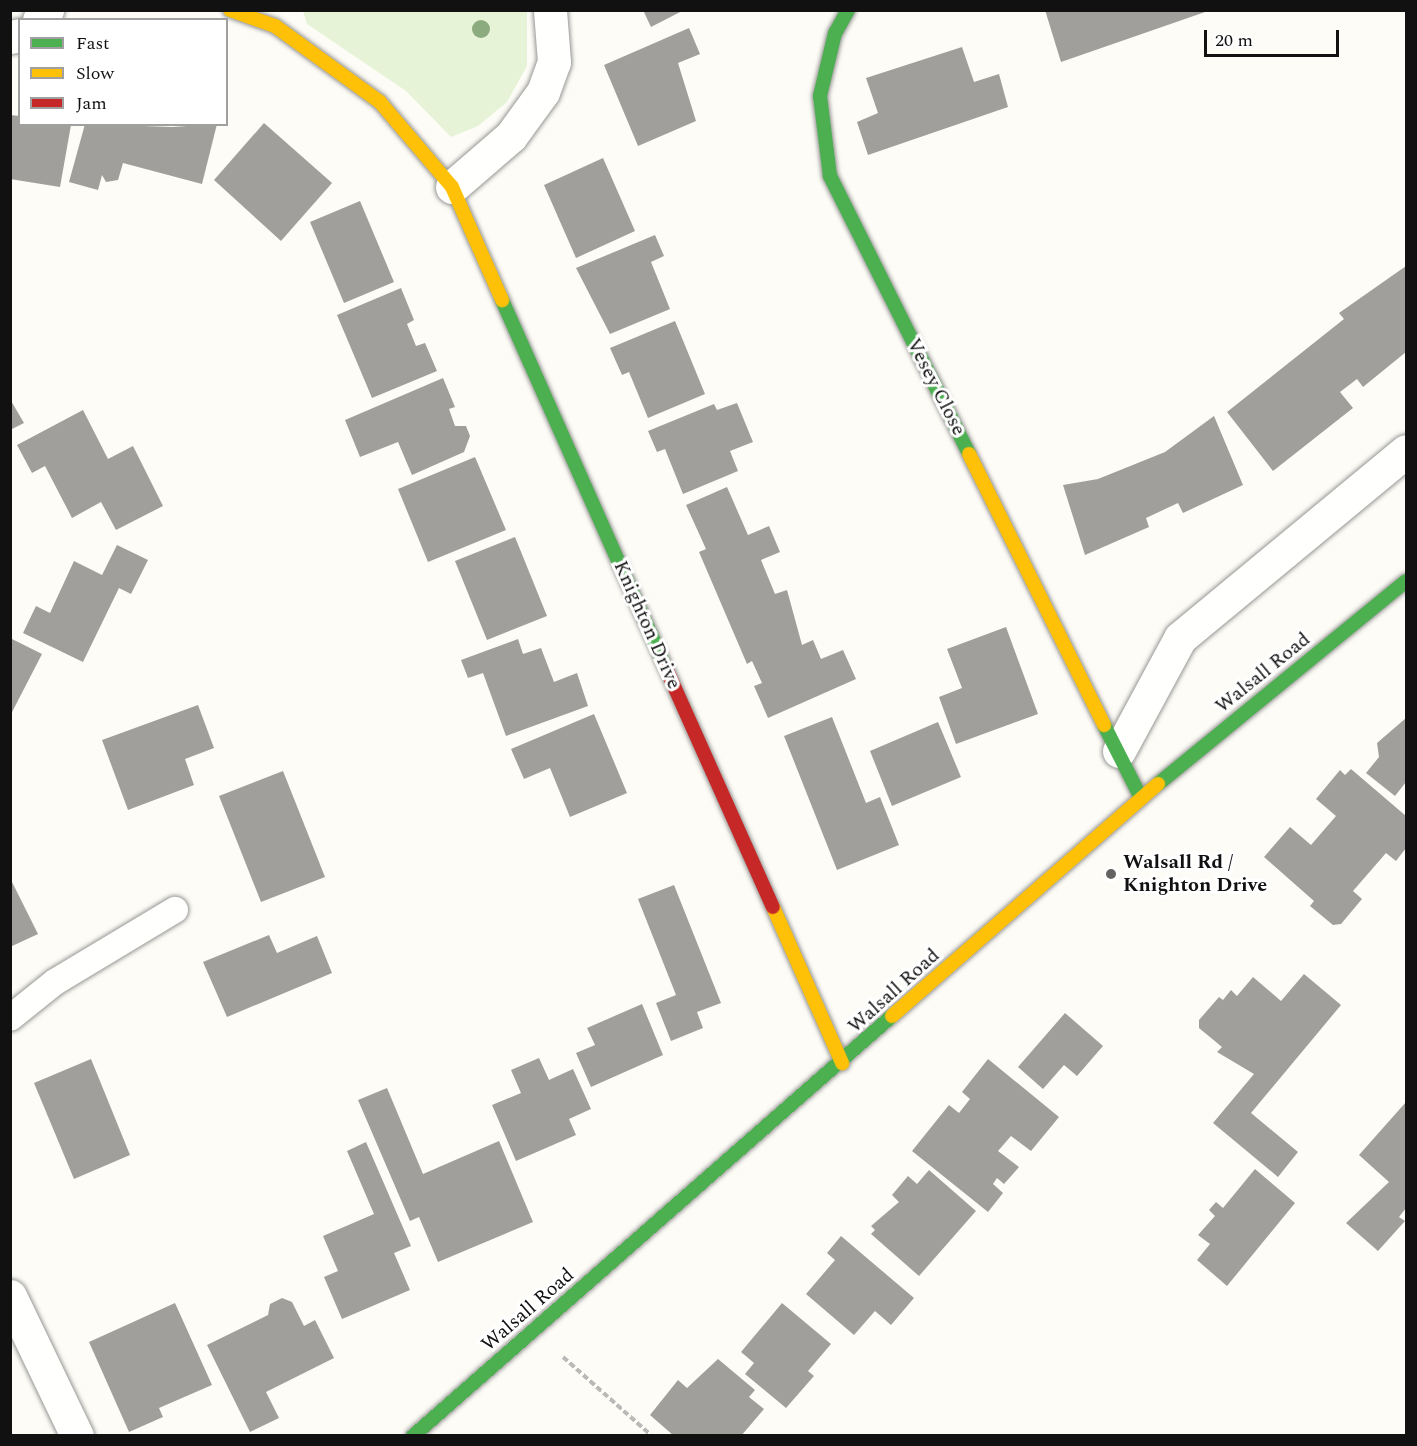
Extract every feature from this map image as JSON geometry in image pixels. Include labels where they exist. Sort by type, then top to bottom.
[{"type":"street","name":"Knighton Drive","points":[[230,10],[280,18],[380,102],[452,187],[842,1063]]},
{"type":"street","points":[[452,187],[511,136],[543,92],[554,62],[550,10]]},
{"type":"street","name":"Vesey Close","points":[[848,10],[835,33],[820,96],[830,177],[1141,798]]},
{"type":"street","points":[[1119,751],[1180,638],[1407,451]]},
{"type":"street","name":"Walsall Road","points":[[413,1436],[842,1063],[1141,798],[1407,581]]},
{"type":"street","points":[[10,1296],[21,1345],[77,1436]]},
{"type":"lane","points":[[10,1018],[55,982],[174,910]]},
{"type":"path","points":[[533,1331],[652,1436]]},
{"type":"green space","points":[[303,11],[527,11],[527,66],[507,102],[478,126],[451,137],[406,91],[307,24]]},
{"type":"building","points":[[643,10],[684,10],[651,27]]},
{"type":"building","points":[[1045,10],[1208,10],[1208,11],[1061,62]]},
{"type":"building","points":[[689,28],[700,54],[678,63],[696,121],[638,146],[604,65]]},
{"type":"building","points":[[962,47],[974,82],[999,74],[1008,107],[868,155],[857,122],[878,113],[866,78]]},
{"type":"building","points":[[10,115],[18,116],[18,126],[71,126],[60,187],[10,179]]},
{"type":"building","points":[[264,123],[332,183],[281,241],[214,180]]},
{"type":"building","points":[[84,126],[216,126],[202,184],[123,163],[118,180],[106,182],[102,175],[98,190],[69,182]]},
{"type":"building","points":[[603,158],[635,231],[576,258],[544,185]]},
{"type":"building","points":[[360,201],[394,282],[344,303],[310,222]]},
{"type":"building","points":[[655,235],[664,256],[651,262],[670,309],[610,334],[576,268]]},
{"type":"building","points":[[1406,266],[1406,352],[1363,387],[1357,379],[1340,392],[1353,408],[1273,471],[1227,412],[1344,319],[1339,313]]},
{"type":"building","points":[[401,288],[414,320],[407,324],[416,346],[425,343],[437,371],[372,398],[337,315]]},
{"type":"building","points":[[675,321],[705,394],[648,418],[629,372],[622,375],[610,348]]},
{"type":"building","points":[[443,378],[455,407],[449,409],[455,426],[466,426],[470,436],[464,452],[412,475],[398,442],[360,457],[345,420]]},
{"type":"building","points":[[10,399],[24,423],[10,430]]},
{"type":"building","points":[[737,403],[753,442],[730,451],[738,471],[683,494],[665,449],[657,452],[648,431],[714,404],[717,410]]},
{"type":"building","points":[[83,410],[108,459],[133,446],[163,506],[116,530],[101,502],[72,518],[45,466],[32,473],[17,445]]},
{"type":"building","points":[[1214,416],[1243,485],[1183,513],[1178,503],[1146,518],[1149,527],[1085,555],[1063,485],[1098,479],[1165,452]]},
{"type":"building","points":[[475,457],[506,530],[428,562],[398,489]]},
{"type":"building","points":[[727,487],[748,535],[769,526],[780,552],[761,560],[775,594],[787,590],[802,645],[813,640],[821,659],[843,650],[856,679],[768,718],[754,686],[762,683],[752,661],[747,664],[699,552],[706,549],[686,505]]},
{"type":"building","points":[[515,537],[547,616],[487,640],[455,561]]},
{"type":"building","points":[[117,545],[148,560],[131,594],[119,588],[83,662],[23,633],[36,606],[50,613],[74,561],[102,575]]},
{"type":"building","points":[[1006,627],[1038,714],[956,744],[939,697],[962,688],[947,649]]},
{"type":"building","points":[[10,638],[42,654],[10,716]]},
{"type":"building","points":[[518,639],[523,654],[541,648],[554,682],[577,673],[588,706],[506,736],[483,673],[468,678],[461,660]]},
{"type":"building","points":[[198,705],[214,748],[185,759],[194,785],[128,810],[102,740]]},
{"type":"building","points":[[594,714],[627,793],[570,817],[550,768],[524,779],[511,749]]},
{"type":"building","points":[[832,717],[866,803],[880,797],[899,845],[837,870],[784,736]]},
{"type":"building","points":[[1406,718],[1406,782],[1395,796],[1366,773],[1379,757],[1377,743]]},
{"type":"building","points":[[938,722],[961,777],[892,806],[870,751]]},
{"type":"building","points":[[1351,769],[1406,816],[1406,848],[1396,861],[1386,853],[1353,891],[1362,899],[1341,924],[1333,925],[1310,906],[1314,901],[1264,857],[1290,827],[1311,845],[1336,816],[1316,799],[1340,770],[1345,775]]},
{"type":"building","points":[[283,771],[325,877],[261,902],[219,796]]},
{"type":"building","points":[[10,878],[38,934],[10,947]]},
{"type":"building","points":[[674,885],[721,1003],[697,1012],[703,1028],[671,1041],[656,1003],[676,995],[638,899]]},
{"type":"building","points":[[269,935],[277,953],[317,936],[332,973],[227,1017],[203,962]]},
{"type":"building","points":[[1304,974],[1341,1005],[1251,1113],[1298,1152],[1278,1177],[1213,1123],[1254,1074],[1217,1052],[1222,1047],[1199,1028],[1199,1020],[1219,997],[1223,1000],[1231,990],[1237,996],[1253,977],[1281,1001]]},
{"type":"building","points":[[642,1004],[663,1055],[591,1087],[576,1053],[595,1045],[587,1028]]},
{"type":"building","points":[[1065,1013],[1103,1046],[1077,1076],[1064,1065],[1043,1089],[1018,1067]]},
{"type":"building","points":[[539,1058],[549,1080],[573,1069],[591,1109],[569,1119],[576,1135],[516,1161],[492,1105],[521,1093],[511,1070]]},
{"type":"building","points":[[91,1059],[130,1155],[74,1179],[34,1083]]},
{"type":"building","points":[[988,1059],[1059,1117],[1031,1151],[1011,1136],[998,1151],[1019,1167],[1004,1184],[997,1178],[993,1184],[1003,1193],[988,1212],[912,1151],[949,1105],[959,1113],[970,1099],[962,1092]]},
{"type":"building","points":[[387,1088],[423,1174],[499,1141],[533,1222],[438,1262],[419,1217],[410,1221],[358,1100]]},
{"type":"building","points":[[1406,1102],[1406,1208],[1399,1217],[1405,1221],[1378,1251],[1346,1223],[1389,1182],[1359,1155]]},
{"type":"building","points":[[366,1142],[411,1246],[394,1253],[410,1290],[342,1319],[324,1277],[338,1271],[323,1236],[374,1214],[347,1151]]},
{"type":"building","points":[[1255,1169],[1295,1203],[1227,1286],[1197,1260],[1210,1244],[1198,1235],[1215,1216],[1209,1210],[1216,1202],[1223,1208]]},
{"type":"building","points":[[929,1170],[976,1211],[919,1276],[871,1234],[875,1230],[871,1226],[899,1202],[892,1195],[908,1176],[917,1184]]},
{"type":"building","points":[[841,1236],[914,1298],[891,1325],[875,1311],[854,1335],[806,1294],[835,1260],[827,1253]]},
{"type":"building","points":[[282,1298],[292,1302],[304,1326],[315,1320],[334,1358],[266,1392],[279,1418],[250,1432],[207,1345],[268,1315],[270,1304]]},
{"type":"building","points":[[175,1303],[212,1385],[159,1408],[163,1417],[129,1432],[89,1342]]},
{"type":"building","points":[[782,1303],[831,1344],[808,1371],[814,1376],[786,1408],[745,1374],[754,1363],[741,1352]]},
{"type":"building","points":[[718,1359],[755,1390],[749,1397],[764,1409],[741,1436],[674,1436],[650,1415],[678,1380],[687,1388]]},
{"type":"traffic: fast","points":[[848,10],[835,33],[820,96],[830,176],[969,454]]},
{"type":"traffic: fast","points":[[502,300],[665,666]]},
{"type":"traffic: fast","points":[[1158,784],[1406,581]]},
{"type":"traffic: fast","points":[[1104,725],[1141,798]]},
{"type":"traffic: fast","points":[[413,1436],[892,1016]]},
{"type":"traffic: slow","points":[[230,10],[275,26],[380,102],[452,187],[502,300]]},
{"type":"traffic: slow","points":[[969,454],[1104,725]]},
{"type":"traffic: slow","points":[[892,1016],[1158,784]]},
{"type":"traffic: slow","points":[[773,907],[842,1063]]},
{"type":"traffic: jam","points":[[665,666],[773,907]]},
{"type":"place","name":"Walsall Rd / Knighton Drive","points":[[1111,874]]}]
